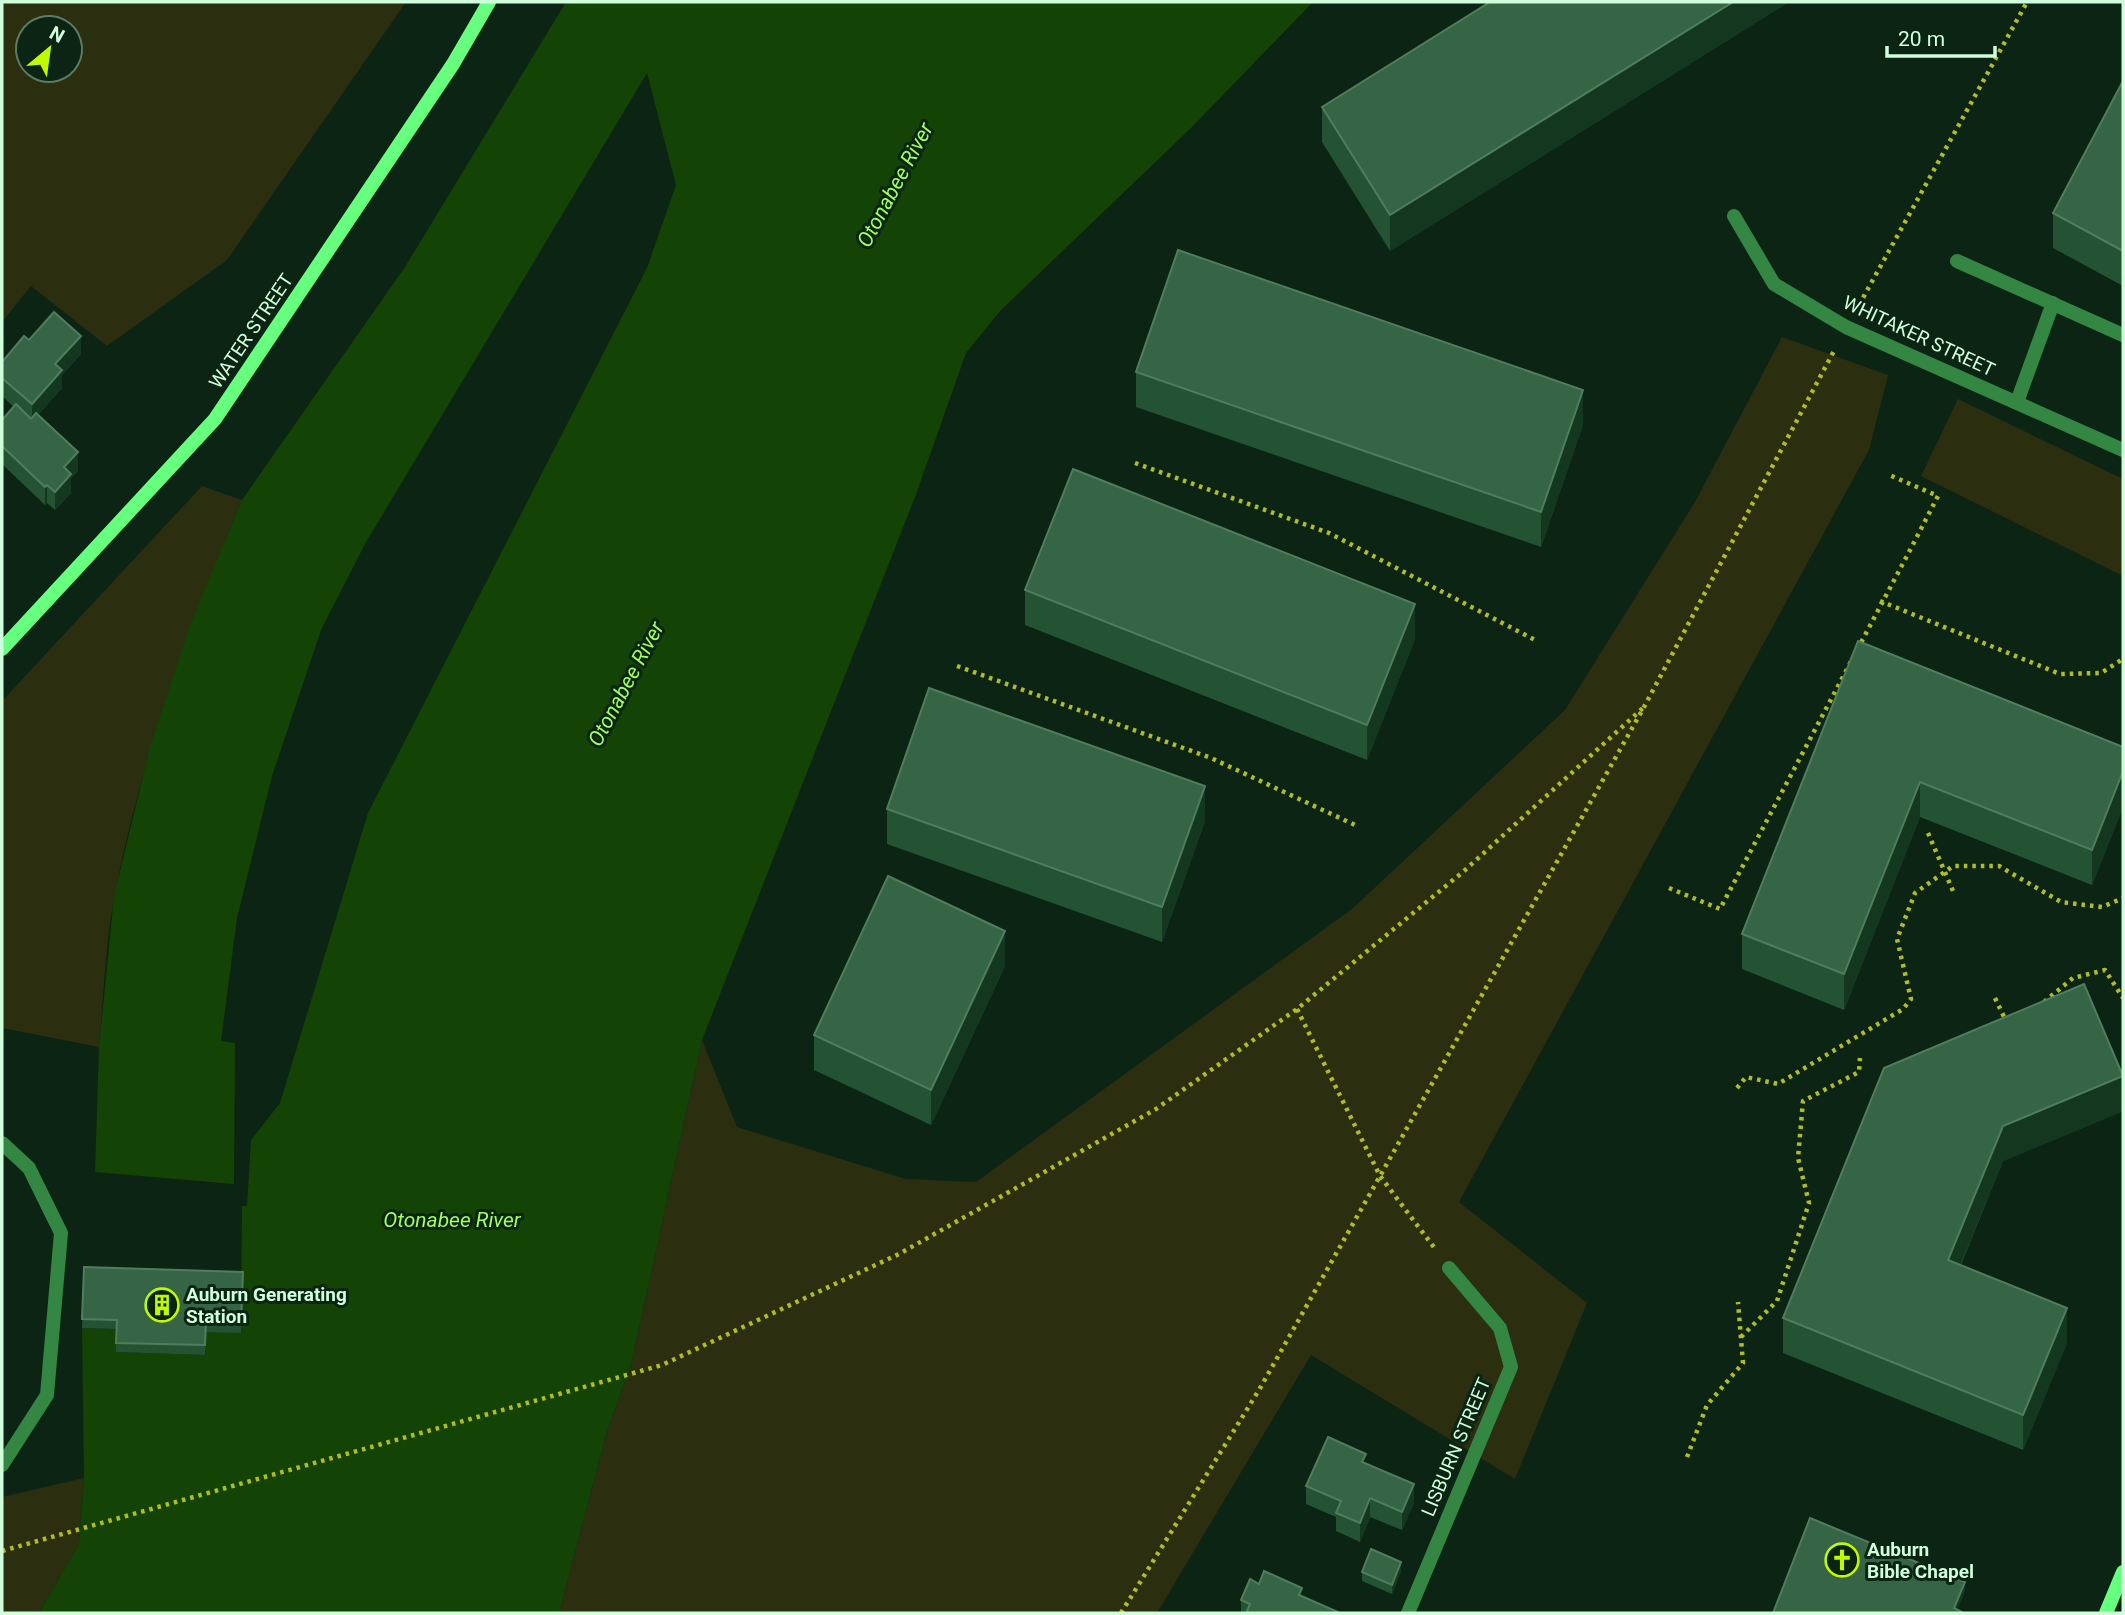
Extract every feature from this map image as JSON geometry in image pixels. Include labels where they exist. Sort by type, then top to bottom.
[{"type":"main road","name":"WATER STREET","points":[[2,649],[215,419],[453,64],[489,2]]},
{"type":"main road","points":[[2106,1613],[2123,1572]]},
{"type":"street","name":"WHITAKER STREET","points":[[1734,216],[1774,284],[1846,327],[2123,450]]},
{"type":"street","points":[[1957,261],[2123,335]]},
{"type":"street","points":[[2017,402],[2053,303]]},
{"type":"street","points":[[2,1143],[29,1168],[61,1233],[47,1395],[2,1465]]},
{"type":"street","name":"LISBURN STREET","points":[[1408,1613],[1511,1367],[1500,1328],[1449,1268]]},
{"type":"path","points":[[1121,1613],[1259,1390],[1644,707],[1739,534],[1846,327],[2027,2]]},
{"type":"path","points":[[1135,463],[1329,533],[1537,641]]},
{"type":"path","points":[[1669,888],[1720,909],[1880,601],[1938,496],[1887,474]]},
{"type":"path","points":[[1880,601],[2060,674],[2101,673],[2123,659]]},
{"type":"path","points":[[957,667],[1211,758],[1355,825]]},
{"type":"path","points":[[2,1551],[46,1541],[662,1365],[900,1254],[1156,1109],[1297,1009],[1464,870],[1644,707]]},
{"type":"path","points":[[1928,833],[1953,891]]},
{"type":"path","points":[[1737,1088],[1746,1077],[1778,1084],[1903,1009],[1910,999],[1897,939],[1916,893],[1952,866],[1999,866],[2061,902],[2102,908],[2123,898]]},
{"type":"path","points":[[2037,1008],[2073,978],[2105,970],[2123,998]]},
{"type":"path","points":[[1995,998],[2004,1022],[2016,1018]]},
{"type":"path","points":[[1297,1009],[1380,1176],[1449,1268]]},
{"type":"path","points":[[1741,1337],[1777,1301],[1809,1203],[1798,1158],[1803,1101],[1859,1072],[1860,1058]]},
{"type":"path","points":[[1687,1457],[1707,1405],[1743,1363],[1738,1302]]},
{"type":"shaded area","points":[[2,2],[406,2],[227,260],[107,346],[31,286],[2,322]]},
{"type":"shaded area","points":[[1782,337],[1888,375],[1869,450],[1459,1202],[1587,1303],[1515,1479],[1311,1355],[1157,1613],[559,1613],[607,1431],[631,1365],[702,1040],[737,1127],[906,1179],[976,1182],[1352,909],[1565,710],[1695,502]]},
{"type":"shaded area","points":[[1958,399],[2123,479],[2123,576],[1921,476]]},
{"type":"shaded area","points":[[202,486],[242,500],[185,645],[138,793],[112,913],[99,1047],[2,1028],[2,701]]},
{"type":"shaded area","points":[[84,1478],[79,1544],[39,1613],[2,1613],[2,1497]]},
{"type":"water","name":"Otonabee River","points":[[566,2],[1313,2],[1192,127],[1000,311],[966,353],[915,497],[702,1040],[631,1365],[607,1431],[559,1613],[39,1613],[79,1544],[84,1478],[82,1328],[117,1329],[116,1352],[205,1355],[206,1332],[241,1332],[242,1206],[247,1206],[251,1140],[280,1103],[368,813],[647,268],[676,185],[647,73],[365,544],[321,630],[272,776],[237,918],[221,1041],[235,1043],[234,1184],[95,1172],[99,1047],[114,896],[150,747],[190,625],[242,500],[405,267]]},
{"type":"building","points":[[1490,2],[1733,2],[1390,215],[1322,107]]},
{"type":"building","points":[[2123,81],[2123,251],[2053,213]]},
{"type":"building","points":[[1178,250],[1583,390],[1541,512],[1136,372]]},
{"type":"building","points":[[54,312],[81,336],[55,364],[62,370],[32,404],[2,378],[2,362],[24,336],[29,340]]},
{"type":"building","points":[[16,404],[31,419],[36,413],[78,452],[64,467],[71,474],[55,492],[47,485],[45,487],[2,446],[2,420]]},
{"type":"building","points":[[1073,469],[1415,604],[1367,725],[1025,590]]},
{"type":"building","points":[[1858,641],[2123,747],[2123,771],[2092,850],[1920,782],[1844,974],[1742,934]]},
{"type":"building","points":[[929,688],[1205,786],[1162,907],[887,809]]},
{"type":"building","points":[[888,876],[1005,931],[931,1090],[814,1035]]},
{"type":"building","points":[[2084,984],[2123,1076],[2003,1126],[1948,1260],[2067,1308],[2023,1415],[1783,1318],[1884,1068]]},
{"type":"building","name":"Auburn Generating Station","points":[[84,1267],[243,1272],[241,1324],[206,1322],[205,1345],[116,1343],[117,1320],[82,1319]]},
{"type":"building","points":[[1328,1437],[1366,1454],[1362,1462],[1414,1484],[1402,1512],[1370,1498],[1360,1523],[1336,1513],[1341,1501],[1306,1486]]},
{"type":"building","name":"Auburn Bible Chapel","points":[[1810,1518],[1965,1582],[1954,1608],[1962,1612],[1773,1613]]},
{"type":"building","points":[[1371,1549],[1401,1562],[1392,1585],[1362,1572]]},
{"type":"building","points":[[1264,1571],[1302,1588],[1299,1595],[1340,1613],[1246,1613],[1250,1604],[1241,1600],[1250,1579],[1259,1584]]},
{"type":"place","name":"Auburn Generating Station","points":[[162,1305]]},
{"type":"place","name":"Auburn Bible Chapel","points":[[1842,1560]]}]
